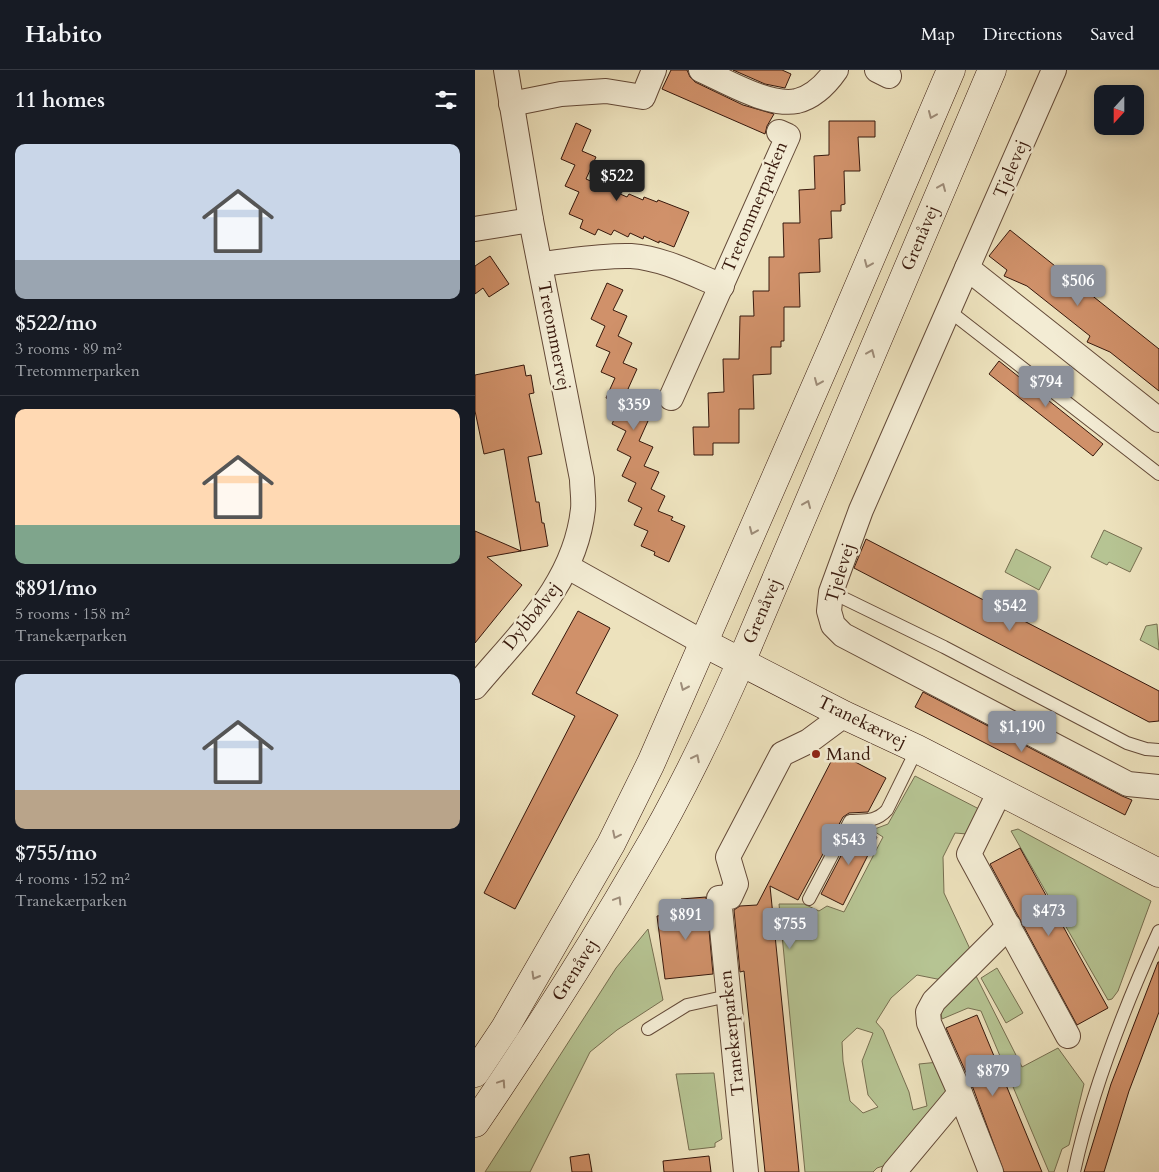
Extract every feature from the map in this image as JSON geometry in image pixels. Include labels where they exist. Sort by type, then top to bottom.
[{"type":"main road","name":"Grenåvej","points":[[475,1073],[505,1028],[611,844],[651,763],[951,70]]},
{"type":"main road","name":"Grenåvej","points":[[475,1123],[529,1043],[642,861],[702,747],[741,662],[992,70]]},
{"type":"main road","name":"Tranekærvej","points":[[704,643],[1159,873]]},
{"type":"street","name":"Tretommervej","points":[[506,70],[539,264],[582,478],[583,508],[578,538],[568,567]]},
{"type":"street","points":[[511,104],[561,94],[606,90],[643,97],[654,70]]},
{"type":"street","points":[[701,70],[758,95],[781,102],[797,101],[817,91],[836,70]]},
{"type":"street","name":"Tjelevej","points":[[1054,70],[861,510],[831,592],[829,611],[833,625],[843,635],[1128,784],[1159,787]]},
{"type":"street","name":"Tretommerparken","points":[[671,398],[788,136],[779,132]]},
{"type":"street","points":[[475,229],[531,220]]},
{"type":"street","name":"Tretommerparken","points":[[539,264],[600,256],[633,256],[666,264],[722,286]]},
{"type":"street","points":[[967,268],[1159,420]]},
{"type":"street","name":"Tranekærvej","points":[[568,567],[704,643]]},
{"type":"street","name":"Dybbølvej","points":[[475,687],[545,604],[568,567]]},
{"type":"street","name":"Tranekærparken","points":[[746,1172],[719,898],[730,896],[737,884],[728,857],[782,754],[809,742],[844,715]]},
{"type":"street","points":[[1000,791],[969,854],[1068,1036]]},
{"type":"street","points":[[991,1172],[960,1093],[929,1023],[928,1012],[934,1001],[1009,926]]},
{"type":"street","points":[[894,1172],[960,1093]]},
{"type":"lane","points":[[948,310],[1159,474]]},
{"type":"lane","points":[[831,592],[944,647],[1127,743],[1146,749],[1159,750]]},
{"type":"lane","points":[[809,899],[850,821],[870,820],[881,817],[887,810],[917,749]]},
{"type":"lane","points":[[1074,1172],[1097,1087],[1133,990],[1159,931]]},
{"type":"lane","points":[[648,1029],[687,1005],[728,996]]},
{"type":"green space","points":[[1104,530],[1142,548],[1130,572],[1109,562],[1107,565],[1091,557]]},
{"type":"green space","points":[[1016,549],[1051,567],[1039,590],[1005,572]]},
{"type":"green space","points":[[1157,624],[1159,650],[1140,640],[1146,626]]},
{"type":"green space","points":[[915,776],[981,810],[967,834],[955,833],[943,857],[944,893],[970,949],[942,980],[917,975],[891,998],[876,1022],[883,1030],[909,1092],[913,1110],[927,1106],[919,1064],[939,1062],[950,1088],[886,1165],[877,1168],[873,1172],[805,1172],[779,904],[804,904],[819,911],[827,906],[844,912],[883,837],[872,830],[888,824]],"holes":[[[857,1028],[873,1033],[862,1061],[868,1095],[878,1107],[863,1113],[850,1101],[843,1061],[842,1042]]]},
{"type":"green space","points":[[1018,829],[1151,901],[1118,991],[1112,999],[1108,1000],[1011,831]]},
{"type":"green space","points":[[648,929],[663,1000],[617,1030],[590,1052],[530,1172],[485,1172],[616,968]]},
{"type":"green space","points":[[997,968],[1023,1013],[1006,1023],[981,978]]},
{"type":"green space","points":[[975,974],[1022,1067],[1058,1048],[1084,1084],[1069,1145],[1062,1149],[1054,1172],[1049,1172],[981,1011],[968,1008],[942,1019],[940,1008]]},
{"type":"green space","points":[[714,1073],[722,1139],[715,1143],[715,1147],[689,1150],[676,1074]]},
{"type":"building","points":[[671,70],[687,70],[695,82],[743,105],[774,114],[765,134],[662,89]]},
{"type":"building","points":[[733,70],[782,70],[791,74],[785,88],[765,84]]},
{"type":"building","points":[[829,121],[875,121],[875,137],[858,137],[860,171],[844,171],[845,204],[841,205],[841,211],[831,211],[832,238],[819,239],[820,272],[799,273],[800,307],[784,307],[784,341],[781,341],[781,347],[771,347],[771,374],[753,375],[754,409],[739,409],[739,443],[713,443],[713,455],[694,455],[693,427],[709,427],[708,393],[724,392],[723,359],[739,359],[740,316],[754,316],[753,291],[769,291],[769,257],[784,257],[783,223],[800,223],[799,190],[815,189],[814,156],[829,155]]},
{"type":"building","points":[[576,123],[591,130],[582,151],[596,157],[586,179],[627,197],[629,194],[643,200],[644,197],[657,202],[658,200],[689,212],[674,247],[644,236],[643,239],[630,233],[628,237],[614,230],[611,235],[598,229],[595,235],[580,228],[583,220],[569,214],[579,192],[565,186],[575,165],[561,159]]},
{"type":"building","points":[[1010,230],[1159,349],[1159,391],[1110,352],[1087,342],[1090,336],[1027,286],[1004,276],[1007,270],[989,256]]},
{"type":"building","points":[[490,256],[509,284],[489,297],[483,288],[475,294],[475,266]]},
{"type":"building","points":[[607,283],[623,290],[613,310],[627,316],[618,336],[632,343],[623,363],[637,369],[628,389],[643,395],[634,415],[648,421],[639,441],[653,447],[644,466],[659,472],[651,489],[665,496],[658,511],[673,517],[671,520],[685,526],[669,562],[654,555],[655,552],[641,546],[648,531],[634,525],[642,508],[628,501],[636,483],[622,476],[631,457],[617,450],[626,431],[612,424],[621,404],[606,398],[615,378],[601,372],[610,352],[596,346],[605,326],[591,319]]},
{"type":"building","points":[[999,361],[1103,444],[1093,456],[989,374]]},
{"type":"building","points":[[524,365],[526,376],[531,375],[534,393],[529,394],[542,454],[528,457],[536,502],[539,502],[548,546],[521,551],[504,449],[484,454],[475,411],[475,375]]},
{"type":"building","points":[[475,531],[521,551],[487,557],[522,585],[475,643]]},
{"type":"building","points":[[866,539],[1159,691],[1159,721],[1149,722],[854,568]]},
{"type":"building","points":[[578,611],[610,628],[576,693],[618,715],[515,909],[484,893],[575,716],[532,694]]},
{"type":"building","points":[[923,692],[1132,800],[1125,815],[915,707]]},
{"type":"building","points":[[836,752],[886,778],[868,812],[849,813],[843,817],[798,900],[770,886],[799,1172],[765,1172],[744,971],[740,972],[734,910],[740,906],[757,905]]},
{"type":"building","points":[[855,829],[861,829],[877,837],[843,905],[821,894]]},
{"type":"building","points":[[1020,848],[1108,1008],[1077,1025],[990,864]]},
{"type":"building","points":[[706,897],[713,974],[665,979],[657,916],[683,913],[681,899]]},
{"type":"building","points":[[1158,962],[1159,1012],[1129,1091],[1104,1172],[1084,1172],[1111,1084]]},
{"type":"building","points":[[977,1015],[1042,1172],[1004,1172],[973,1088],[946,1028]]},
{"type":"building","points":[[589,1154],[592,1172],[572,1172],[570,1157]]},
{"type":"building","points":[[709,1156],[711,1172],[664,1172],[663,1161]]},
{"type":"place","name":"Mand","points":[[816,754]]}]
